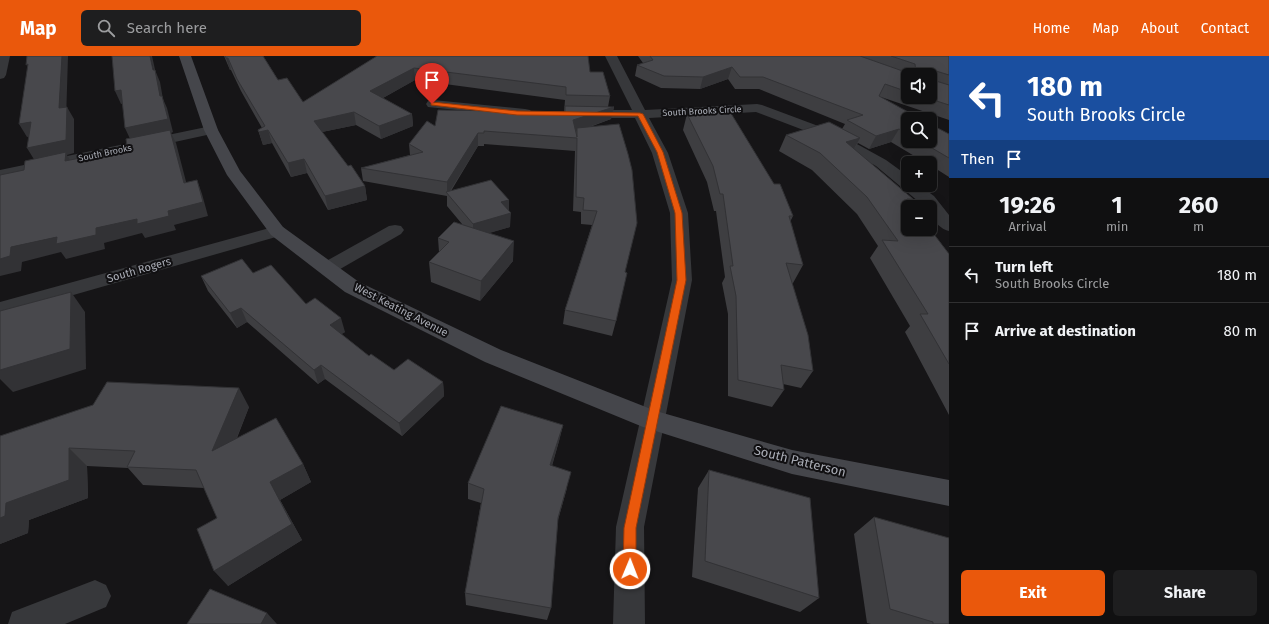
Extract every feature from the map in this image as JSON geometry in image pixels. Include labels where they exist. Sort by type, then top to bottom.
[{"type":"street","points":[[0,75],[4,56]]},
{"type":"street","name":"West Keating Avenue","points":[[185,56],[211,130],[233,172],[277,231],[352,287],[493,356],[652,420]]},
{"type":"street","points":[[611,56],[660,152],[679,213],[682,280],[630,528],[629,624]]},
{"type":"street","points":[[432,104],[517,113],[539,113]]},
{"type":"street","name":"South Brooks Circle","points":[[569,114],[640,114],[757,108],[832,136],[881,163],[901,178]]},
{"type":"street","name":"South Brooks","points":[[0,175],[211,130]]},
{"type":"street","points":[[918,192],[928,200],[949,226]]},
{"type":"street","points":[[328,268],[395,230]]},
{"type":"street","name":"South Rogers","points":[[0,309],[277,231]]},
{"type":"street","name":"South Patterson","points":[[652,420],[792,462],[949,493]]},
{"type":"street","points":[[24,624],[95,596]]},
{"type":"building","points":[[27,56],[62,56],[59,108],[67,107],[66,140],[27,148],[31,122],[19,124],[28,64],[26,65]]},
{"type":"building","points":[[112,56],[150,56],[153,70],[155,70],[160,96],[162,96],[168,119],[125,128],[121,90],[115,91]]},
{"type":"building","points":[[225,56],[263,56],[278,80],[287,78],[303,102],[377,56],[588,56],[590,72],[603,72],[610,96],[566,95],[566,87],[414,68],[370,91],[412,114],[379,126],[354,112],[314,121],[348,166],[351,165],[365,186],[325,196],[304,159],[288,163],[268,130],[259,132],[258,130],[265,126],[237,79],[228,58]]},
{"type":"building","points":[[650,56],[860,56],[901,70],[901,90],[885,84],[879,96],[908,112],[901,112],[901,130],[899,129],[876,136],[847,120],[863,115],[763,77],[740,77],[732,67],[703,77],[664,76],[637,65],[653,60]]},
{"type":"building","points":[[891,56],[949,56],[949,75],[937,71],[937,68],[915,68],[915,64]]},
{"type":"building","points":[[937,81],[949,85],[949,105],[937,101]]},
{"type":"building","points":[[565,106],[614,107],[573,120],[577,137],[577,128],[619,124],[632,170],[637,223],[625,272],[627,273],[616,321],[565,310],[597,211],[583,210],[584,198],[576,197],[577,138],[484,131],[484,133],[478,133],[447,182],[361,168],[423,152],[409,144],[427,121],[435,126],[438,110],[565,112]]},
{"type":"building","points":[[729,110],[774,184],[780,184],[793,216],[789,216],[803,265],[786,263],[808,335],[813,371],[781,365],[784,390],[738,380],[736,296],[730,266],[733,266],[723,194],[720,194],[713,166],[687,114]]},
{"type":"building","points":[[829,122],[860,138],[846,142],[901,189],[901,192],[905,192],[913,199],[901,200],[901,236],[935,236],[949,254],[949,364],[920,314],[928,314],[882,240],[898,241],[867,197],[820,153],[786,135]]},
{"type":"building","points":[[937,128],[949,134],[949,158],[932,148],[937,148]]},
{"type":"building","points":[[170,130],[184,183],[197,180],[203,202],[168,211],[169,216],[137,224],[137,219],[96,228],[96,235],[56,244],[57,237],[11,247],[10,256],[0,259],[0,175],[24,170],[25,161],[66,152],[65,161],[80,158],[80,162],[128,152],[126,139]]},
{"type":"building","points":[[491,180],[509,200],[501,202],[511,213],[473,224],[446,192]]},
{"type":"building","points":[[454,222],[514,241],[481,281],[429,262],[449,242],[438,238]]},
{"type":"building","points":[[242,259],[253,273],[271,265],[306,304],[315,298],[341,318],[330,325],[369,356],[371,354],[394,370],[408,359],[443,382],[399,423],[321,365],[314,370],[241,308],[230,313],[201,276]]},
{"type":"building","points":[[71,292],[70,349],[0,370],[0,311]]},
{"type":"building","points":[[107,382],[239,388],[212,451],[276,418],[303,464],[270,482],[292,524],[214,571],[197,529],[217,518],[196,470],[127,467],[135,451],[69,448],[69,480],[6,503],[5,516],[0,518],[0,436],[93,405]]},
{"type":"building","points":[[501,406],[563,425],[550,465],[571,472],[558,518],[551,608],[465,593],[484,489],[468,483]]},
{"type":"building","points":[[709,470],[810,498],[819,598],[705,561]]},
{"type":"building","points":[[874,517],[949,538],[949,624],[933,624],[933,622],[890,609]]},
{"type":"building","points":[[210,589],[267,613],[261,624],[187,624]]},
{"type":"route","points":[[432,104],[517,113],[640,114],[660,152],[679,213],[682,280],[630,528],[630,569]]}]
